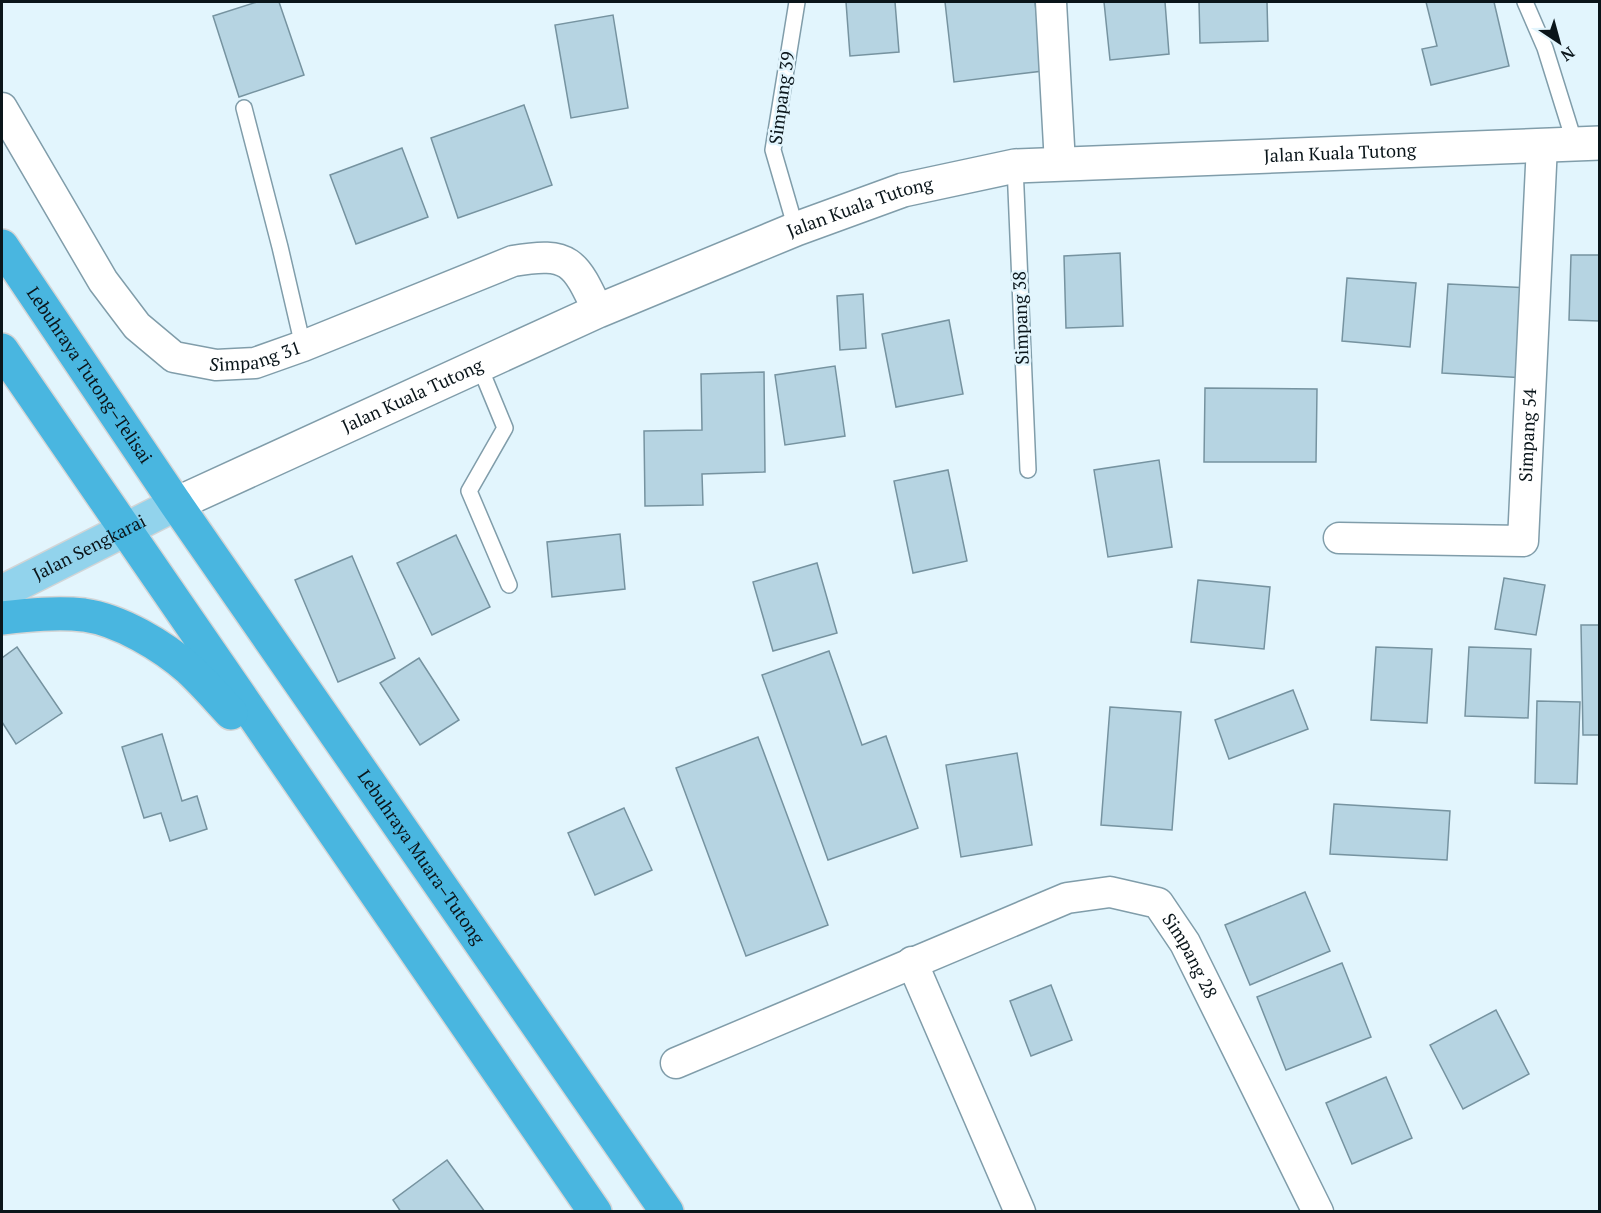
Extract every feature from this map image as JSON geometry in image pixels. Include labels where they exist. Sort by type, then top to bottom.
[{"type":"highway","name":"Lebuhraya Tutong–Telisai","points":[[2,246],[176,504]]},
{"type":"highway","points":[[2,350],[595,1212]]},
{"type":"highway","name":"Lebuhraya Muara–Tutong","points":[[176,504],[667,1212]]},
{"type":"highway","points":[[2,618],[35,614],[85,615],[119,625],[166,651],[190,670],[298,783]]},
{"type":"main road","name":"Jalan Sengkarai","points":[[2,592],[176,504]]},
{"type":"street","points":[[1051,2],[1060,164]]},
{"type":"street","name":"Simpang 31","points":[[2,108],[103,281],[138,326],[174,357],[216,365],[255,363],[303,346],[513,261],[540,256],[564,260],[580,274],[598,311]]},
{"type":"street","name":"Jalan Kuala Tutong","points":[[176,504],[598,311],[796,229],[903,190],[1015,166],[1587,143]]},
{"type":"street","name":"Simpang 54","points":[[1339,538],[1522,541],[1542,146]]},
{"type":"street","name":"Simpang 28","points":[[676,1064],[1067,898],[1110,892],[1158,903],[1185,943],[1318,1212]]},
{"type":"street","points":[[912,962],[1020,1212]]},
{"type":"lane","name":"Simpang 39","points":[[796,229],[773,150],[797,2]]},
{"type":"lane","points":[[1525,2],[1587,143]]},
{"type":"lane","points":[[244,108],[303,346]]},
{"type":"lane","name":"Simpang 38","points":[[1015,166],[1028,470]]},
{"type":"lane","points":[[479,365],[505,428],[469,491],[509,585]]},
{"type":"building","points":[[257,2],[279,2],[304,75],[239,97],[213,16]]},
{"type":"building","points":[[846,2],[895,2],[899,52],[850,56]]},
{"type":"building","points":[[945,2],[1035,2],[1043,71],[954,82]]},
{"type":"building","points":[[1104,2],[1165,2],[1169,54],[1110,60]]},
{"type":"building","points":[[1199,2],[1267,2],[1268,41],[1200,43]]},
{"type":"building","points":[[1426,2],[1494,2],[1509,66],[1431,85],[1422,49],[1437,46]]},
{"type":"building","points":[[613,15],[628,108],[571,118],[555,25]]},
{"type":"building","points":[[524,105],[552,185],[458,218],[431,138]]},
{"type":"building","points":[[402,148],[428,217],[356,244],[330,175]]},
{"type":"building","points":[[1120,253],[1123,326],[1066,328],[1064,256]]},
{"type":"building","points":[[1571,255],[1600,255],[1600,321],[1569,320]]},
{"type":"building","points":[[1347,278],[1416,283],[1410,347],[1342,341]]},
{"type":"building","points":[[1448,284],[1532,288],[1526,378],[1442,373]]},
{"type":"building","points":[[863,294],[866,348],[840,350],[837,296]]},
{"type":"building","points":[[949,320],[963,394],[896,407],[882,334]]},
{"type":"building","points":[[835,366],[845,436],[785,445],[775,375]]},
{"type":"building","points":[[764,372],[765,472],[702,474],[703,505],[645,506],[644,431],[702,430],[701,374]]},
{"type":"building","points":[[1205,388],[1317,389],[1316,462],[1204,462]]},
{"type":"building","points":[[1159,460],[1172,547],[1108,557],[1094,470]]},
{"type":"building","points":[[948,470],[967,561],[913,573],[894,481]]},
{"type":"building","points":[[620,534],[625,589],[552,597],[547,542]]},
{"type":"building","points":[[456,535],[490,607],[432,635],[397,563]]},
{"type":"building","points":[[352,556],[395,658],[338,682],[295,580]]},
{"type":"building","points":[[817,563],[837,633],[773,651],[753,582]]},
{"type":"building","points":[[1504,578],[1545,585],[1536,635],[1495,629]]},
{"type":"building","points":[[1198,580],[1270,587],[1264,649],[1191,642]]},
{"type":"building","points":[[1581,625],[1600,625],[1600,735],[1583,735]]},
{"type":"building","points":[[17,647],[62,713],[16,744],[2,722],[2,658]]},
{"type":"building","points":[[1376,647],[1432,649],[1427,723],[1371,720]]},
{"type":"building","points":[[1469,647],[1531,649],[1528,718],[1465,716]]},
{"type":"building","points":[[829,651],[862,745],[886,736],[918,828],[828,860],[762,675]]},
{"type":"building","points":[[419,658],[459,720],[420,745],[380,683]]},
{"type":"building","points":[[1293,690],[1308,729],[1229,759],[1215,720]]},
{"type":"building","points":[[1537,701],[1580,702],[1577,784],[1535,783]]},
{"type":"building","points":[[1110,707],[1181,712],[1172,830],[1101,825]]},
{"type":"building","points":[[162,734],[182,801],[197,796],[207,829],[170,841],[161,813],[144,818],[122,747]]},
{"type":"building","points":[[758,737],[828,925],[746,956],[676,768]]},
{"type":"building","points":[[1017,753],[1032,845],[961,857],[946,765]]},
{"type":"building","points":[[1334,804],[1450,811],[1447,860],[1330,854]]},
{"type":"building","points":[[624,808],[652,870],[595,895],[568,833]]},
{"type":"building","points":[[1305,892],[1330,951],[1250,985],[1225,925]]},
{"type":"building","points":[[1342,963],[1371,1037],[1286,1070],[1257,997]]},
{"type":"building","points":[[1051,985],[1072,1040],[1031,1056],[1010,1001]]},
{"type":"building","points":[[1496,1010],[1529,1074],[1463,1109],[1430,1045]]},
{"type":"building","points":[[1386,1077],[1412,1138],[1352,1164],[1326,1103]]},
{"type":"building","points":[[447,1160],[485,1212],[401,1212],[393,1200]]}]
